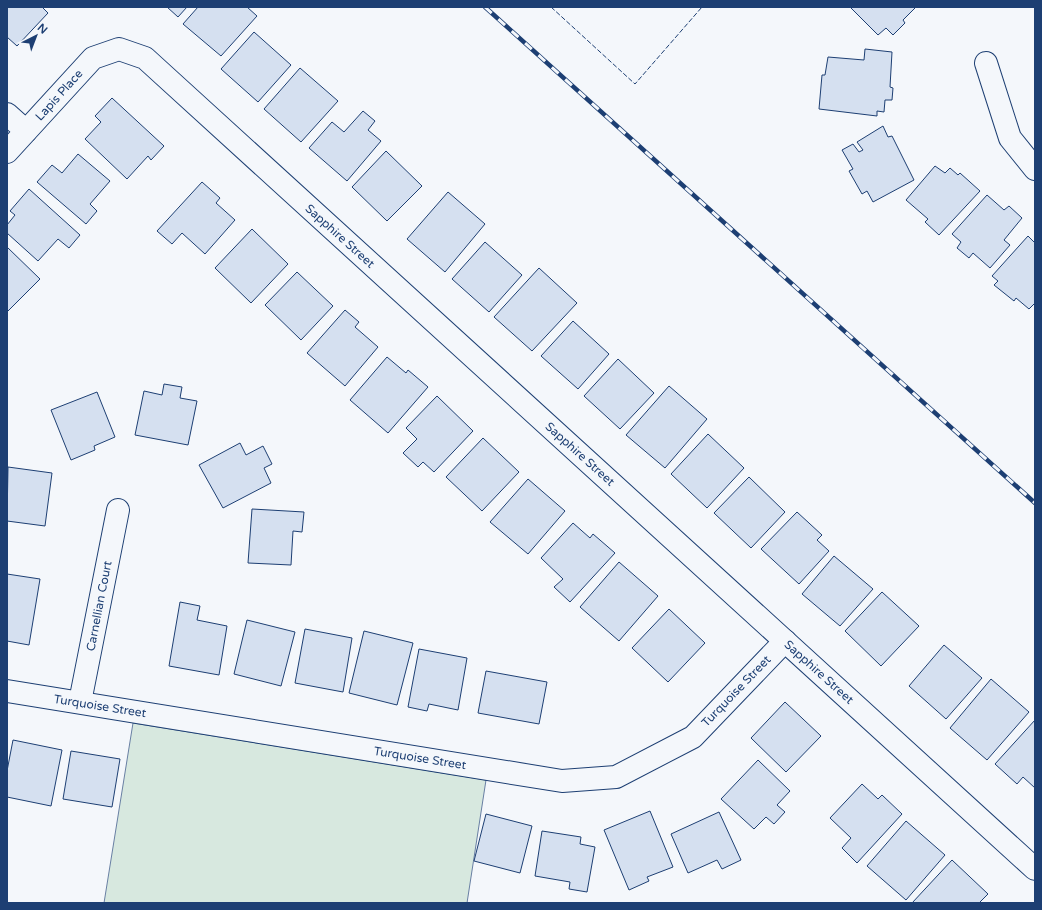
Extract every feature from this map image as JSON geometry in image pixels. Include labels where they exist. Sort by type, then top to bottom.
[{"type":"street","name":"Lapis Place","points":[[7,152],[93,58],[119,49]]},
{"type":"street","name":"Sapphire Street","points":[[119,49],[145,58],[1035,869]]},
{"type":"street","points":[[986,63],[1010,138],[1034,165]]},
{"type":"street","points":[[7,114],[26,131]]},
{"type":"street","name":"Carnellian Court","points":[[80,702],[118,510]]},
{"type":"street","name":"Turquoise Street","points":[[7,691],[562,781],[616,777],[693,737],[785,641]]},
{"type":"shaded area","points":[[133,723],[486,780],[467,903],[104,903]]},
{"type":"building","points":[[7,7],[42,7],[48,13],[17,46],[7,37]]},
{"type":"building","points":[[167,7],[187,7],[178,17]]},
{"type":"building","points":[[198,7],[247,7],[257,16],[221,56],[183,24]]},
{"type":"building","points":[[850,7],[916,7],[903,20],[905,23],[893,35],[886,28],[878,35]]},
{"type":"building","points":[[254,32],[291,65],[258,102],[221,69]]},
{"type":"building","points":[[865,49],[892,52],[890,87],[893,88],[892,100],[885,100],[884,112],[877,111],[877,116],[819,109],[822,75],[825,75],[828,57],[864,60]]},
{"type":"building","points":[[300,68],[338,101],[301,142],[264,109]]},
{"type":"building","points":[[112,98],[164,146],[151,160],[148,156],[127,179],[85,139],[101,122],[95,116]]},
{"type":"building","points":[[363,111],[375,121],[368,130],[381,141],[347,181],[309,148],[332,122],[344,132]]},
{"type":"building","points":[[883,126],[888,137],[892,136],[914,180],[873,202],[867,191],[862,194],[849,171],[853,169],[842,150],[853,144],[859,152],[863,150],[857,142]]},
{"type":"building","points":[[386,151],[422,186],[387,221],[352,187]]},
{"type":"building","points":[[78,154],[110,181],[90,204],[97,211],[86,224],[37,182],[52,165],[62,173]]},
{"type":"building","points":[[935,166],[945,173],[950,168],[958,175],[960,173],[980,191],[939,235],[925,222],[928,219],[906,200]]},
{"type":"building","points":[[202,182],[220,198],[216,203],[235,220],[205,254],[182,233],[172,244],[157,231]]},
{"type":"building","points":[[29,189],[80,235],[69,248],[58,239],[38,261],[7,233],[7,225],[15,215],[10,211]]},
{"type":"building","points":[[448,192],[485,224],[445,272],[407,239]]},
{"type":"building","points":[[987,195],[1004,210],[1009,206],[1022,218],[1004,240],[1010,245],[990,268],[973,253],[969,258],[957,248],[961,242],[952,234]]},
{"type":"building","points":[[252,229],[288,264],[251,303],[215,268]]},
{"type":"building","points":[[1028,236],[1035,243],[1035,303],[1029,309],[1016,298],[1014,301],[994,285],[998,281],[992,276]]},
{"type":"building","points":[[485,242],[522,275],[489,312],[452,279]]},
{"type":"building","points":[[7,247],[40,279],[7,312]]},
{"type":"building","points":[[539,268],[577,303],[532,351],[494,317]]},
{"type":"building","points":[[297,272],[333,306],[301,340],[265,305]]},
{"type":"building","points":[[345,310],[359,322],[355,327],[378,347],[345,386],[307,353]]},
{"type":"building","points":[[573,321],[609,354],[578,389],[541,356]]},
{"type":"building","points":[[387,357],[406,373],[408,370],[428,387],[388,433],[350,400]]},
{"type":"building","points":[[618,359],[654,393],[620,429],[584,396]]},
{"type":"building","points":[[164,384],[182,387],[180,398],[197,401],[188,445],[135,435],[144,391],[162,395]]},
{"type":"building","points":[[669,386],[707,419],[665,468],[626,435]]},
{"type":"building","points":[[97,392],[115,437],[94,446],[95,450],[71,460],[51,410]]},
{"type":"building","points":[[437,396],[473,431],[434,472],[423,462],[418,467],[403,453],[417,439],[406,428]]},
{"type":"building","points":[[708,434],[744,468],[707,508],[671,474]]},
{"type":"building","points":[[483,438],[519,472],[482,511],[446,477]]},
{"type":"building","points":[[240,443],[246,455],[263,446],[272,464],[264,468],[271,483],[223,508],[199,465]]},
{"type":"building","points":[[8,467],[52,473],[45,526],[7,521]]},
{"type":"building","points":[[749,477],[785,512],[751,548],[714,513]]},
{"type":"building","points":[[528,479],[565,511],[528,554],[490,522]]},
{"type":"building","points":[[252,509],[304,512],[302,532],[293,531],[291,565],[248,563]]},
{"type":"building","points":[[797,512],[822,535],[817,540],[829,551],[799,584],[761,549]]},
{"type":"building","points":[[573,523],[590,538],[593,534],[615,553],[570,602],[554,587],[563,579],[541,558]]},
{"type":"building","points":[[834,556],[873,589],[840,626],[802,594]]},
{"type":"building","points":[[619,562],[658,596],[619,641],[580,607]]},
{"type":"building","points":[[7,574],[40,579],[29,645],[7,641]]},
{"type":"building","points":[[882,592],[919,626],[881,666],[845,631]]},
{"type":"building","points":[[180,602],[200,606],[197,620],[227,626],[219,675],[169,666]]},
{"type":"building","points":[[669,609],[705,643],[668,682],[632,648]]},
{"type":"building","points":[[247,620],[295,632],[281,686],[234,674]]},
{"type":"building","points":[[305,629],[352,638],[343,692],[295,683]]},
{"type":"building","points":[[364,631],[413,643],[397,705],[349,693]]},
{"type":"building","points":[[944,645],[982,678],[946,719],[909,686]]},
{"type":"building","points":[[419,649],[467,658],[458,710],[429,704],[427,711],[408,707]]},
{"type":"building","points":[[486,671],[547,682],[539,724],[478,713]]},
{"type":"building","points":[[991,679],[1029,712],[987,760],[950,728]]},
{"type":"building","points":[[785,702],[821,736],[786,772],[751,738]]},
{"type":"building","points":[[1035,720],[1035,788],[1023,777],[1017,784],[995,764]]},
{"type":"building","points":[[13,740],[62,750],[51,806],[7,797],[7,771]]},
{"type":"building","points":[[71,751],[120,759],[112,807],[63,799]]},
{"type":"building","points":[[758,760],[790,791],[777,805],[785,812],[774,824],[766,817],[754,829],[721,799]]},
{"type":"building","points":[[862,784],[878,799],[882,795],[902,814],[857,863],[842,848],[851,838],[830,818]]},
{"type":"building","points":[[650,811],[673,867],[647,877],[649,881],[629,890],[604,830]]},
{"type":"building","points":[[719,812],[741,860],[722,869],[717,860],[688,873],[671,834]]},
{"type":"building","points":[[486,814],[532,826],[520,873],[474,861]]},
{"type":"building","points":[[906,821],[945,855],[906,900],[867,866]]},
{"type":"building","points":[[542,831],[581,837],[580,844],[595,847],[587,892],[569,889],[570,882],[535,876]]},
{"type":"building","points":[[952,860],[988,894],[979,903],[912,903]]},
{"type":"railway","points":[[485,7],[1035,503]]},
{"type":"fence","points":[[551,7],[635,84],[702,7]]}]
